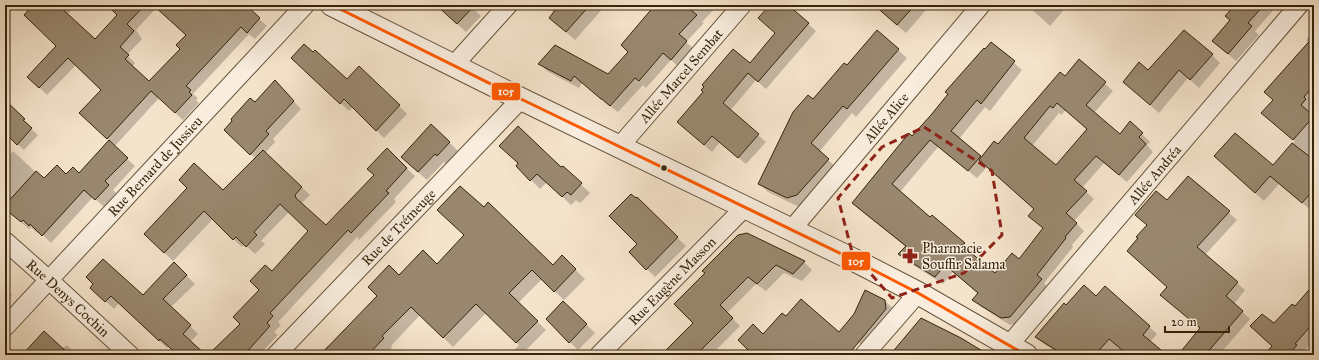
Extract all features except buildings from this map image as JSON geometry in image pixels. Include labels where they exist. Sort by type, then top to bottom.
[{"type":"street","name":"Rue Bernard de Jussieu","points":[[5,327],[305,5]]},
{"type":"street","points":[[332,5],[521,99],[854,260],[918,293],[1018,350]]},
{"type":"street","points":[[454,66],[508,5]]},
{"type":"street","name":"Allée Marcel Sembat","points":[[620,146],[742,5]]},
{"type":"street","name":"Allée Alice","points":[[792,230],[981,5]]},
{"type":"street","name":"Allée Andréa","points":[[1018,350],[1299,5]]},
{"type":"street","name":"Rue de Trémeuge","points":[[276,355],[521,99]]},
{"type":"street","name":"Rue Eugène Masson","points":[[599,355],[745,208]]},
{"type":"street","name":"Rue Denys Cochin","points":[[5,241],[130,355]]},
{"type":"street","points":[[864,355],[918,293]]},
{"type":"highlighted area","points":[[924,127],[992,171],[1002,235],[964,273],[892,298],[852,252],[838,198],[882,147]]},
{"type":"transit line","name":"105","points":[[332,5],[521,99],[854,260],[918,293],[1026,355]]},
{"type":"place","name":"Pharmacie Souffir Salama","points":[[910,256]]}]
